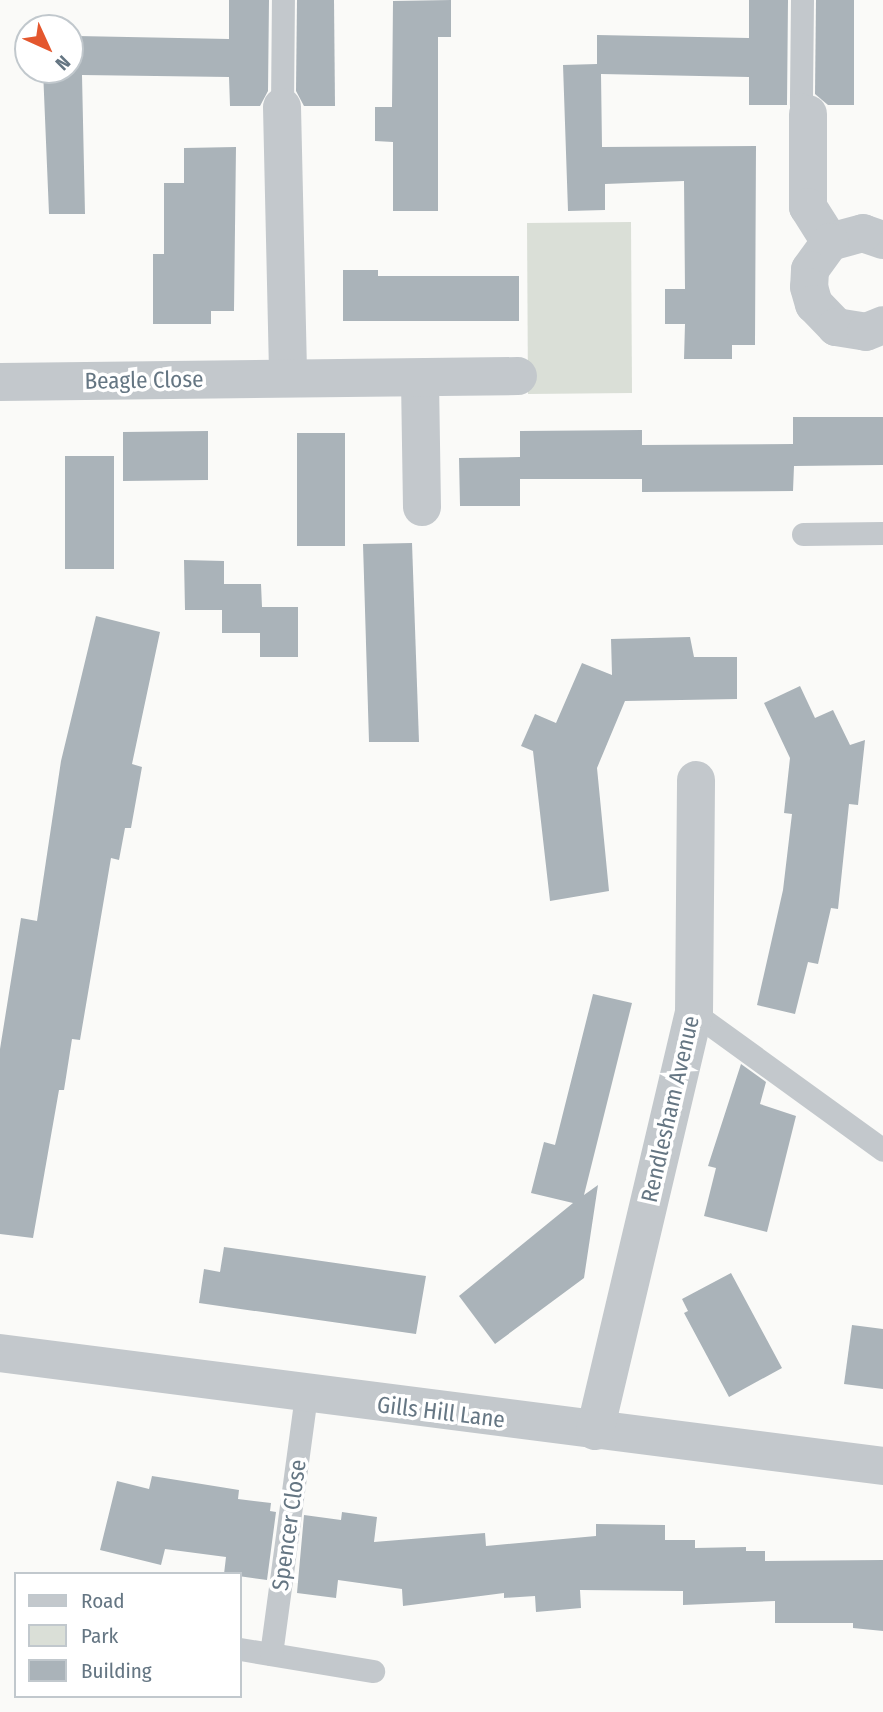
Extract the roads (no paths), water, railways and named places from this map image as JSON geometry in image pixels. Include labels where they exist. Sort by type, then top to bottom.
[{"type":"street","points":[[282,107],[288,378]]},
{"type":"street","points":[[808,114],[808,207],[830,242]]},
{"type":"street","points":[[883,240],[863,233],[830,242],[810,270],[814,304],[823,318],[850,332],[883,325]]},
{"type":"street","name":"Beagle Close","points":[[0,382],[288,378],[420,380],[518,376]]},
{"type":"street","points":[[420,380],[422,507]]},
{"type":"street","name":"Rendlesham Avenue","points":[[595,1431],[694,1013],[696,780]]},
{"type":"street","name":"Gills Hill Lane","points":[[0,1353],[306,1396],[883,1466]]},
{"type":"lane","points":[[282,107],[283,0]]},
{"type":"lane","points":[[802,0],[802,104],[808,114]]},
{"type":"lane","points":[[803,534],[883,533]]},
{"type":"lane","points":[[694,1013],[883,1150]]},
{"type":"lane","name":"Spencer Close","points":[[271,1654],[306,1396]]},
{"type":"lane","points":[[242,1649],[373,1671]]}]
